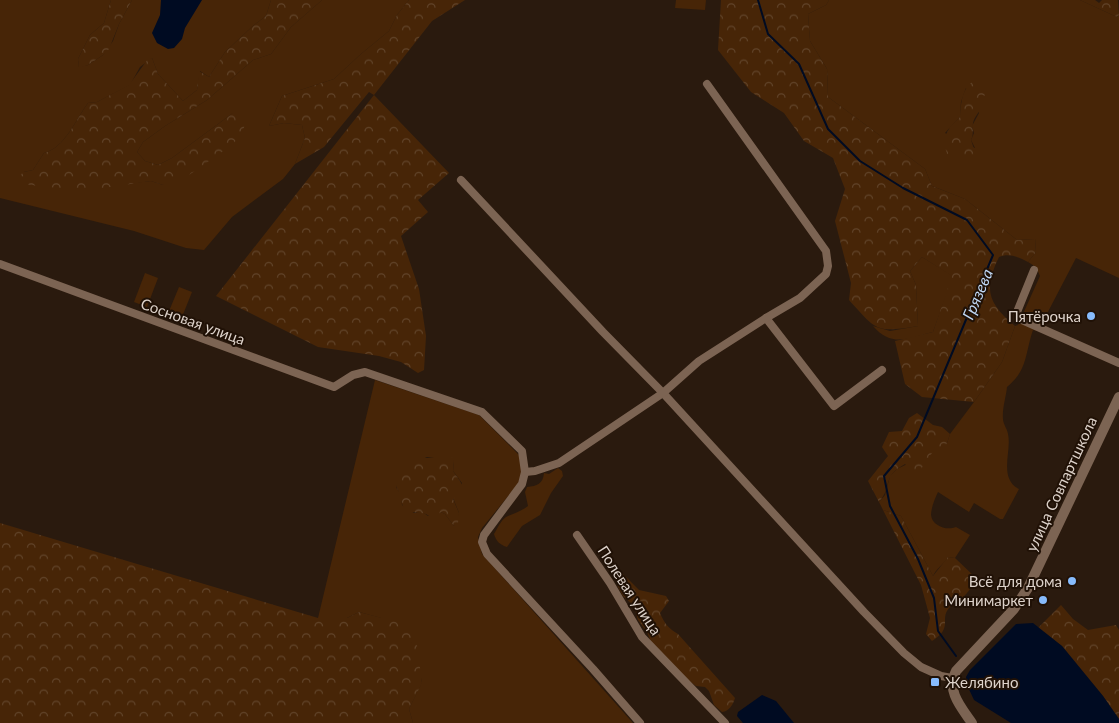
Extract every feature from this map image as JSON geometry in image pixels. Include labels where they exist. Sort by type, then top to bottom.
[{"type":"street","points":[[640,723],[487,554],[482,542],[484,534],[522,484],[526,472],[559,463],[663,393],[699,361],[800,298],[826,274],[828,266],[826,251],[707,84]]},
{"type":"street","points":[[461,180],[603,332],[663,393],[904,653],[921,667],[941,676],[952,678],[952,691],[972,723]]},
{"type":"street","name":"Сосновая улица","points":[[0,264],[334,387],[353,375],[365,372],[482,412],[522,451],[526,472]]},
{"type":"street","points":[[1034,270],[1017,312],[1022,320],[1119,363]]},
{"type":"street","points":[[766,318],[834,406],[882,370]]},
{"type":"street","name":"улица Совпартшкола","points":[[952,678],[956,671],[1014,609],[1036,573],[1116,409],[1119,397]]},
{"type":"street","name":"Полевая улица","points":[[577,535],[610,583],[642,637],[725,723]]},
{"type":"green space","points":[[0,0],[111,0],[104,23],[90,35],[78,59],[79,67],[88,65],[103,55],[113,41],[119,24],[132,0],[271,0],[266,16],[225,52],[209,77],[200,71],[197,90],[183,101],[158,74],[152,58],[140,67],[130,85],[97,102],[88,103],[64,139],[51,150],[44,153],[33,170],[24,172],[124,184],[151,181],[163,185],[233,113],[172,158],[158,165],[145,161],[137,152],[143,142],[207,100],[253,60],[271,54],[291,27],[322,0],[409,0],[397,15],[389,31],[334,79],[282,96],[269,126],[284,123],[302,125],[305,138],[295,164],[283,179],[232,217],[204,250],[186,248],[134,231],[0,198]]},
{"type":"green space","points":[[111,0],[132,0],[119,24],[109,49],[88,65],[79,68],[78,59],[90,35],[104,23]]},
{"type":"green space","points":[[271,0],[322,0],[291,27],[271,54],[253,60],[207,100],[143,142],[137,152],[145,161],[158,165],[172,158],[233,113],[245,125],[240,137],[229,147],[179,182],[163,185],[151,181],[83,191],[30,185],[21,182],[20,175],[33,170],[44,153],[51,150],[64,139],[88,103],[97,102],[129,85],[148,59],[152,58],[158,74],[183,101],[197,90],[199,71],[209,77],[225,52],[266,16]]},
{"type":"green space","points":[[409,0],[465,0],[432,21],[374,95],[369,92],[324,147],[295,164],[305,138],[302,125],[284,123],[269,126],[282,96],[334,79],[389,31],[397,15]]},
{"type":"green space","points":[[676,0],[706,0],[705,10],[675,8]]},
{"type":"green space","points":[[721,0],[829,0],[826,5],[808,14],[810,41],[827,69],[828,97],[925,169],[932,186],[965,199],[1017,240],[1035,239],[1036,252],[1028,262],[1006,255],[999,257],[994,268],[990,287],[991,295],[999,310],[1015,326],[1002,362],[974,402],[922,397],[905,384],[895,341],[933,332],[952,276],[922,257],[910,271],[916,285],[918,326],[893,329],[878,327],[872,324],[849,300],[851,283],[835,221],[845,189],[833,158],[804,141],[784,113],[751,92],[718,50]]},
{"type":"green space","points":[[829,0],[1080,0],[1117,17],[1119,15],[1119,278],[1076,258],[1038,331],[1033,330],[1025,361],[1019,374],[1007,387],[1003,421],[1009,441],[1007,471],[1013,484],[1019,489],[1003,519],[974,503],[969,512],[938,492],[931,512],[934,522],[944,528],[956,527],[970,535],[955,558],[948,557],[933,576],[901,516],[883,510],[879,502],[885,495],[890,476],[897,469],[947,443],[950,434],[1002,362],[1015,326],[1018,325],[1040,276],[1036,267],[1028,262],[1036,252],[1035,239],[1017,240],[965,199],[932,186],[925,169],[828,97],[827,69],[810,41],[808,14],[826,5]],"holes":[[[966,88],[979,113],[972,126],[974,133],[971,140],[975,148],[945,133],[960,117],[961,102]]]},
{"type":"green space","points":[[1080,0],[1095,0],[1099,3],[1102,0],[1118,0],[1119,15],[1117,17]]},
{"type":"green space","points":[[977,79],[985,80],[988,87],[986,94],[981,99],[980,109],[973,123],[971,140],[976,155],[973,162],[966,164],[947,154],[943,140],[950,127],[960,117],[965,90]]},
{"type":"green space","points":[[374,95],[449,173],[418,200],[428,212],[401,236],[419,289],[426,336],[424,370],[418,373],[401,362],[379,356],[318,347],[216,296]]},
{"type":"green space","points":[[922,257],[953,276],[933,332],[901,340],[887,337],[873,326],[890,331],[918,326],[916,285],[910,271]]},
{"type":"green space","points":[[145,273],[158,278],[147,307],[134,302]]},
{"type":"green space","points":[[179,287],[192,292],[180,322],[167,316]]},
{"type":"green space","points":[[375,380],[479,415],[520,456],[523,471],[518,484],[482,528],[478,537],[482,554],[633,723],[413,723],[409,709],[422,682],[411,642],[381,618],[359,612],[347,618],[318,618]],"holes":[[[427,457],[454,461],[453,471],[462,483],[453,498],[459,513],[454,526],[445,514],[441,512],[428,516],[424,513],[414,513],[402,505],[401,495],[396,487],[405,472],[412,466]]]},
{"type":"green space","points":[[917,413],[933,425],[942,427],[950,434],[947,443],[942,451],[932,453],[921,469],[912,471],[905,464],[893,473],[886,491],[879,502],[868,481],[888,456],[882,447],[889,432],[902,431],[909,418]]},
{"type":"green space","points":[[447,454],[454,461],[453,471],[462,486],[462,493],[453,499],[459,513],[458,523],[454,526],[445,514],[441,512],[433,518],[423,513],[407,511],[403,506],[396,486],[402,473],[413,463],[414,458],[437,458]]},
{"type":"green space","points":[[558,468],[562,471],[563,476],[551,493],[540,515],[522,526],[507,547],[500,544],[494,534],[504,518],[528,506],[525,492],[527,487],[539,484],[544,473],[549,474]]},
{"type":"green space","points":[[883,510],[901,516],[933,576],[948,557],[955,558],[977,579],[964,596],[946,612],[943,632],[932,641],[926,634],[930,618],[921,585]]},
{"type":"green space","points":[[0,523],[318,618],[347,618],[359,612],[405,624],[415,633],[411,642],[417,645],[422,683],[409,709],[413,723],[0,723]]},
{"type":"green space","points":[[621,572],[639,590],[666,596],[669,601],[660,613],[663,620],[669,628],[678,634],[735,698],[729,709],[722,712],[714,705],[709,691],[705,687],[696,686],[684,677],[651,642],[647,632],[638,620],[634,606],[623,596],[618,587],[615,578],[616,573]]},
{"type":"green space","points":[[1061,605],[1073,619],[1088,630],[1116,625],[1119,630],[1119,719],[1103,696],[1062,646],[1038,628]]},
{"type":"water","points":[[161,0],[202,0],[185,28],[182,39],[174,48],[168,49],[157,43],[152,33],[160,15]]},
{"type":"water","points":[[1033,623],[1062,646],[1103,696],[1119,719],[1119,723],[1011,723],[974,700],[967,685],[966,677],[970,670],[1016,624]]},
{"type":"water","points":[[762,695],[776,701],[794,723],[743,723],[737,716],[738,712]]},
{"type":"waterway","name":"Грязева","points":[[758,0],[768,34],[799,64],[828,129],[860,161],[903,188],[967,220],[993,255],[917,437],[884,476],[890,506],[918,559],[934,598],[938,631],[956,656]]},
{"type":"place","name":"Пятёрочка","points":[[1091,316]]},
{"type":"place","name":"Всё для дома","points":[[1072,581]]},
{"type":"place","name":"Минимаркет","points":[[1043,600]]},
{"type":"place","name":"Желябино","points":[[935,682]]}]
